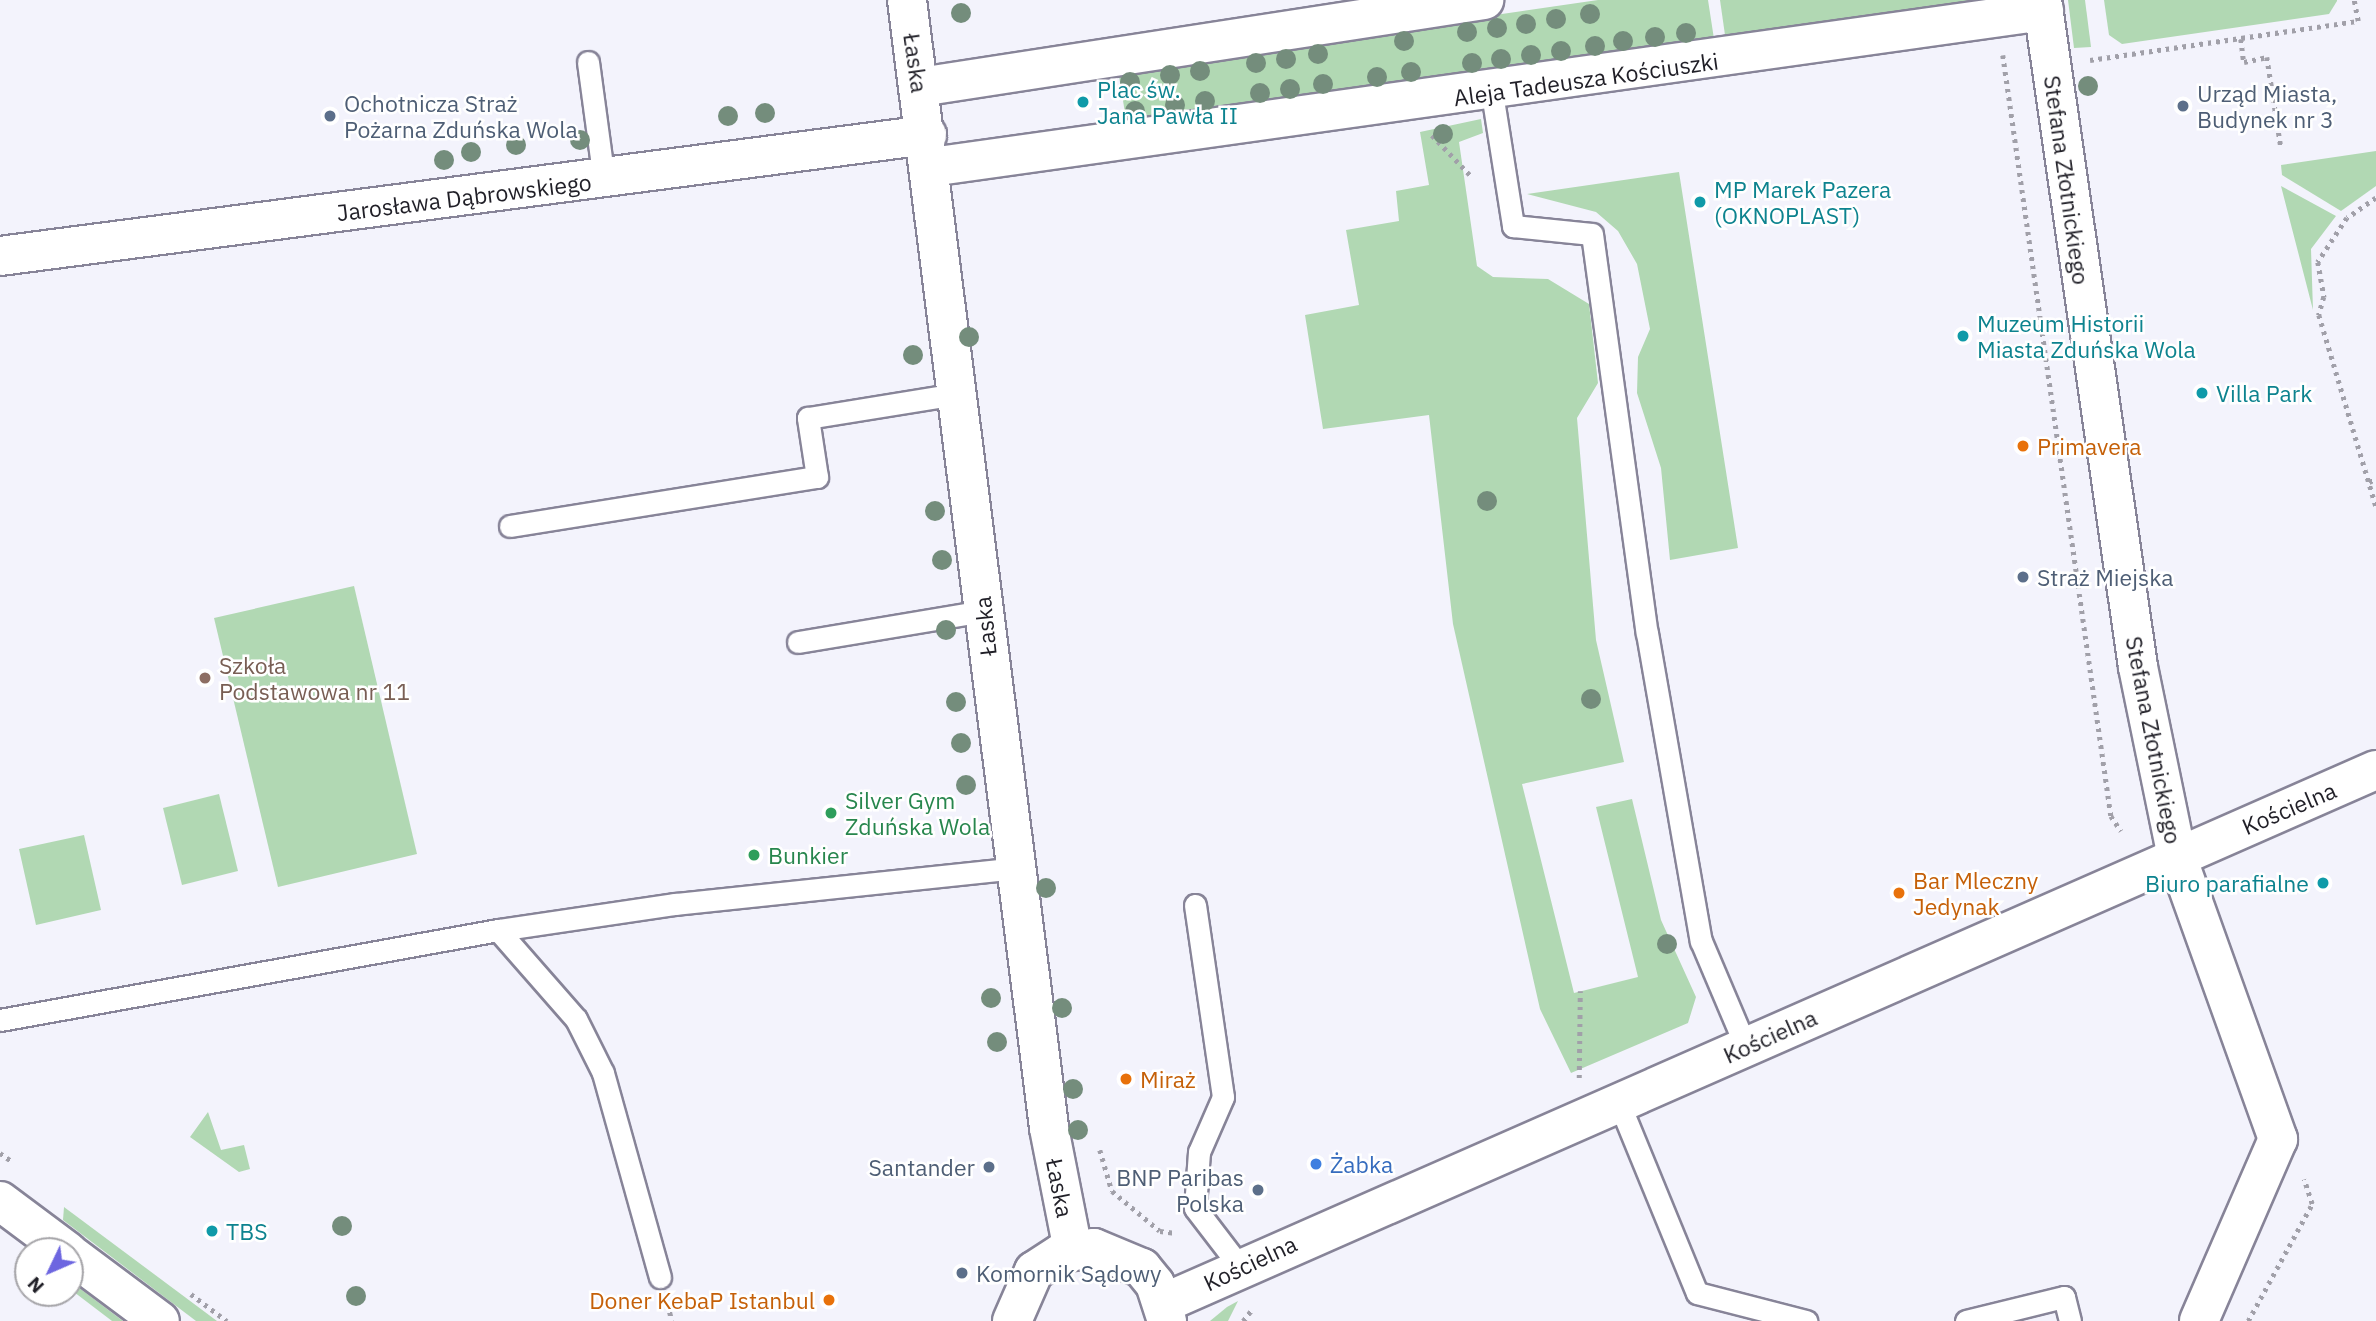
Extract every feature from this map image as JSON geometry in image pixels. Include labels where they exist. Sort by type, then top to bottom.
[{"type":"street","name":"Łaska","points":[[908,0],[929,151],[1049,1128],[1073,1250]]},
{"type":"street","points":[[920,87],[1485,0]]},
{"type":"street","name":"Aleja Tadeusza Kościuszki","points":[[1128,142],[1492,93],[1998,18],[2043,6]]},
{"type":"street","name":"Stefana Złotnickiego","points":[[2043,6],[2138,667],[2177,857],[2278,1139],[2199,1321]]},
{"type":"street","name":"Jarosława Dąbrowskiego","points":[[0,256],[604,180],[929,151],[1128,142]]},
{"type":"street","name":"Kościelna","points":[[1166,1312],[1241,1268],[2376,770]]},
{"type":"street","points":[[0,1201],[48,1237]]},
{"type":"street","points":[[1012,1321],[1034,1270],[1073,1250],[1104,1249],[1133,1261],[1166,1312]]},
{"type":"street","points":[[84,1264],[160,1321]]},
{"type":"lane","points":[[588,62],[604,180]]},
{"type":"lane","points":[[1492,93],[1513,226],[1592,234],[1647,633],[1701,942],[1746,1047]]},
{"type":"lane","points":[[510,526],[817,477],[808,418],[957,394]]},
{"type":"lane","points":[[799,642],[984,611]]},
{"type":"lane","points":[[0,1020],[498,930],[675,904],[1015,868]]},
{"type":"lane","points":[[1195,905],[1223,1097],[1199,1152],[1195,1208],[1214,1237],[1241,1268]]},
{"type":"lane","points":[[498,930],[576,1019],[603,1073],[660,1277]]},
{"type":"lane","points":[[1619,1103],[1698,1293],[1806,1321]]},
{"type":"lane","points":[[1966,1321],[2064,1297],[2070,1321]]},
{"type":"path","points":[[2052,65],[2358,21],[2354,0]]},
{"type":"path","points":[[1998,18],[2110,816],[2121,831]]},
{"type":"path","points":[[2241,39],[2244,61],[2267,57],[2281,148]]},
{"type":"path","points":[[1417,103],[1450,161],[1510,206]]},
{"type":"path","points":[[2376,198],[2347,218],[2318,261],[2324,298],[2319,315],[2376,506]]},
{"type":"path","points":[[2369,482],[2376,480]]},
{"type":"path","points":[[1579,1085],[1580,991]]},
{"type":"path","points":[[1100,1150],[1112,1191],[1135,1214],[1160,1231],[1214,1237]]},
{"type":"path","points":[[1243,1321],[1255,1305]]},
{"type":"green space","points":[[1598,0],[1708,0],[1714,39],[1127,125],[1118,70]]},
{"type":"green space","points":[[1720,0],[1983,0],[1725,35]]},
{"type":"green space","points":[[2068,0],[2085,0],[2091,47],[2074,48]]},
{"type":"green space","points":[[2104,0],[2337,1],[2329,14],[2122,44],[2109,35]]},
{"type":"green space","points":[[1481,119],[1483,133],[1459,142],[1477,266],[1493,277],[1548,279],[1589,304],[1598,383],[1577,418],[1596,640],[1624,762],[1522,784],[1574,993],[1638,977],[1596,807],[1632,799],[1661,920],[1696,997],[1688,1023],[1571,1073],[1540,1009],[1453,624],[1429,415],[1323,429],[1305,315],[1359,305],[1346,230],[1399,221],[1396,191],[1429,185],[1420,132]]},
{"type":"green space","points":[[2376,151],[2376,186],[2341,211],[2282,175],[2281,165]]},
{"type":"green space","points":[[1679,172],[1738,548],[1670,560],[1661,468],[1637,393],[1638,357],[1650,329],[1637,264],[1618,231],[1596,212],[1527,194]]},
{"type":"green space","points":[[2281,186],[2336,216],[2311,249],[2313,310]]},
{"type":"green space","points":[[354,586],[417,854],[278,887],[214,618]]},
{"type":"green space","points":[[219,794],[238,871],[182,885],[163,808]]},
{"type":"green space","points":[[84,835],[101,910],[36,925],[19,849]]},
{"type":"green space","points":[[208,1112],[221,1150],[244,1145],[250,1169],[239,1172],[190,1137]]},
{"type":"green space","points":[[64,1207],[217,1321],[196,1321],[63,1220]]},
{"type":"green space","points":[[84,1292],[123,1321],[112,1321],[84,1300]]},
{"type":"green space","points":[[1238,1301],[1228,1321],[1210,1321],[1227,1307]]},
{"type":"place","name":"Plac św. Jana Pawła II","points":[[1083,102]]},
{"type":"place","name":"Urząd Miasta, Budynek nr 3","points":[[2183,106]]},
{"type":"place","name":"Ochotnicza Straż Pożarna Zduńska Wola","points":[[330,116]]},
{"type":"place","name":"MP Marek Pazera (OKNOPLAST)","points":[[1700,202]]},
{"type":"place","name":"Muzeum Historii Miasta Zduńska Wola","points":[[1963,336]]},
{"type":"place","name":"Villa Park","points":[[2202,393]]},
{"type":"place","name":"Primavera","points":[[2023,446]]},
{"type":"place","name":"Straż Miejska","points":[[2023,577]]},
{"type":"place","name":"Szkoła Podstawowa nr 11","points":[[205,678]]},
{"type":"place","name":"Silver Gym Zduńska Wola","points":[[831,813]]},
{"type":"place","name":"Bunkier","points":[[754,855]]},
{"type":"place","name":"Biuro parafialne","points":[[2323,883]]},
{"type":"place","name":"Bar Mleczny Jedynak","points":[[1899,893]]},
{"type":"place","name":"Miraż","points":[[1126,1079]]},
{"type":"place","name":"Żabka","points":[[1316,1164]]},
{"type":"place","name":"Santander","points":[[989,1167]]},
{"type":"place","name":"BNP Paribas Polska","points":[[1258,1190]]},
{"type":"place","name":"TBS","points":[[212,1231]]},
{"type":"place","name":"Komornik Sądowy","points":[[962,1273]]},
{"type":"place","name":"Doner KebaP Istanbul","points":[[829,1300]]}]
